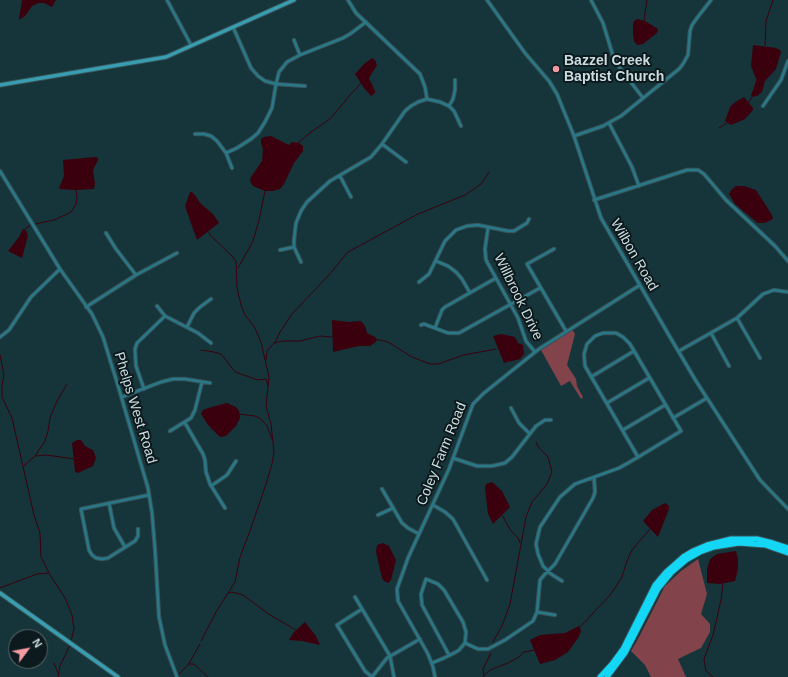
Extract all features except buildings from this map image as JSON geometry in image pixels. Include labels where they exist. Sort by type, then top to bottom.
[{"type":"highway","points":[[600,677],[623,649],[655,585],[666,572],[683,557],[707,545],[731,539],[757,539],[788,548]]},
{"type":"highway","points":[[607,677],[625,653],[658,589],[672,572],[686,560],[704,550],[735,543],[760,544],[788,553]]},
{"type":"street","points":[[167,0],[191,45]]},
{"type":"street","points":[[0,85],[166,57],[294,0]]},
{"type":"street","points":[[348,0],[352,9],[420,74],[427,99]]},
{"type":"street","name":"Wilbon Road","points":[[487,0],[554,89],[574,136],[601,218],[678,351],[760,480],[788,508]]},
{"type":"street","points":[[591,0],[603,23],[614,59],[644,98]]},
{"type":"street","points":[[574,136],[609,122],[625,112],[644,98],[683,64],[689,51],[692,25],[711,0]]},
{"type":"street","points":[[226,153],[258,133],[272,108],[279,72],[287,62],[300,55],[343,38],[366,22]]},
{"type":"street","points":[[233,27],[251,68],[264,81],[276,84],[305,86]]},
{"type":"street","points":[[294,40],[300,55]]},
{"type":"street","points":[[763,106],[781,80],[788,61]]},
{"type":"street","points":[[449,106],[453,99],[455,80]]},
{"type":"street","points":[[301,262],[294,247],[294,232],[296,222],[301,211],[320,189],[330,181],[367,160],[382,144],[406,111],[418,102],[427,99],[440,102],[449,106],[458,118],[461,126]]},
{"type":"street","points":[[609,122],[632,167],[639,186]]},
{"type":"street","points":[[195,134],[211,136],[222,146],[232,168]]},
{"type":"street","points":[[382,144],[406,162]]},
{"type":"street","points":[[594,200],[687,170],[700,170],[726,200],[770,240],[788,261]]},
{"type":"street","name":"Phelps West Road","points":[[0,171],[60,269],[92,314],[100,329],[122,397],[149,495],[156,561],[159,618],[165,645],[176,677]]},
{"type":"street","points":[[340,176],[351,196]]},
{"type":"street","points":[[419,282],[430,274],[445,241],[456,230],[467,226],[478,226],[508,232],[514,231],[527,224],[529,219]]},
{"type":"street","name":"Willbrook Drive","points":[[488,228],[485,248],[486,260],[520,321],[526,341],[535,352]]},
{"type":"street","points":[[106,233],[136,275]]},
{"type":"street","points":[[280,250],[294,247]]},
{"type":"street","points":[[554,249],[527,264],[566,331]]},
{"type":"street","points":[[86,306],[136,275],[178,253]]},
{"type":"street","points":[[436,261],[448,266],[456,272],[470,293]]},
{"type":"street","points":[[0,337],[9,330],[31,298],[60,269]]},
{"type":"street","points":[[434,328],[442,310],[445,307],[496,278]]},
{"type":"street","name":"Coley Farm Road","points":[[435,677],[432,663],[400,605],[396,594],[403,569],[453,458],[471,407],[475,401],[535,352],[640,285]]},
{"type":"street","points":[[420,325],[424,324],[448,332],[459,333],[540,288]]},
{"type":"street","points":[[678,351],[737,318],[763,294],[774,290],[788,292]]},
{"type":"street","points":[[187,327],[194,314],[200,307],[211,299]]},
{"type":"street","points":[[156,306],[165,316],[198,333],[211,343]]},
{"type":"street","points":[[144,389],[136,366],[135,349],[137,343],[165,316]]},
{"type":"street","points":[[737,318],[760,358]]},
{"type":"street","points":[[562,581],[548,571],[541,563],[536,540],[540,527],[557,501],[565,492],[578,483],[612,471],[638,457],[681,432],[627,341],[616,333],[603,333],[595,336],[587,344],[584,354],[585,366],[638,457]]},
{"type":"street","points":[[711,333],[729,366]]},
{"type":"street","points":[[591,376],[634,351]]},
{"type":"street","points":[[607,403],[649,378]]},
{"type":"street","points":[[122,397],[173,379],[185,379],[210,383]]},
{"type":"street","points":[[170,431],[191,418],[196,410],[202,382]]},
{"type":"street","points":[[673,418],[707,398]]},
{"type":"street","points":[[623,430],[665,404]]},
{"type":"street","points":[[511,408],[519,423],[529,433]]},
{"type":"street","points":[[453,458],[478,466],[503,463],[512,457],[529,433],[542,421],[551,420]]},
{"type":"street","points":[[185,422],[203,454],[207,477],[211,486],[225,508]]},
{"type":"street","points":[[211,486],[227,475],[236,461]]},
{"type":"street","points":[[464,643],[481,650],[491,648],[531,623],[537,612],[540,582],[543,576],[559,559],[593,498],[596,492],[594,478]]},
{"type":"street","points":[[382,489],[404,525],[419,534]]},
{"type":"street","points":[[138,529],[138,536],[125,547],[108,558],[102,560],[96,558],[89,550],[81,509],[149,495]]},
{"type":"street","points":[[109,503],[114,528],[125,547]]},
{"type":"street","points":[[433,505],[446,512],[453,519],[487,580]]},
{"type":"street","points":[[378,515],[393,508]]},
{"type":"street","points":[[432,663],[449,655],[458,650],[464,643],[466,634],[465,626],[446,592],[438,584],[426,579],[421,594],[422,605],[449,655]]},
{"type":"street","points":[[0,593],[118,677]]},
{"type":"street","points":[[355,597],[390,656],[394,677]]},
{"type":"street","points":[[362,610],[337,625],[366,671],[372,677],[381,664],[390,656],[420,639]]},
{"type":"street","points":[[537,612],[555,614]]},
{"type":"shaded area","points":[[22,0],[56,0],[52,7],[44,3],[39,3],[32,6],[25,16],[19,20]]},
{"type":"shaded area","points":[[637,19],[645,21],[658,29],[657,33],[643,44],[637,45],[634,41],[633,24]]},
{"type":"shaded area","points":[[753,45],[776,48],[781,52],[776,69],[765,81],[762,92],[757,96],[752,97],[751,95],[757,81],[751,66]]},
{"type":"shaded area","points":[[372,58],[375,60],[377,65],[369,78],[375,91],[375,93],[371,96],[355,74]]},
{"type":"shaded area","points":[[744,97],[753,110],[745,119],[731,125],[725,121],[730,107]]},
{"type":"shaded area","points":[[271,136],[289,145],[292,142],[299,143],[303,146],[303,151],[294,163],[280,189],[265,191],[253,186],[250,181],[251,177],[262,161],[263,149],[261,139]]},
{"type":"shaded area","points":[[98,158],[98,160],[93,170],[95,184],[94,189],[75,190],[59,188],[64,176],[63,160]]},
{"type":"shaded area","points":[[736,186],[744,186],[756,190],[773,219],[765,223],[758,223],[735,204],[729,194]]},
{"type":"shaded area","points":[[190,192],[192,192],[200,203],[213,214],[219,223],[197,240],[185,206]]},
{"type":"shaded area","points":[[23,229],[26,230],[28,236],[22,258],[8,251],[19,237]]},
{"type":"shaded area","points":[[332,320],[349,322],[361,321],[365,326],[367,333],[375,337],[377,341],[370,346],[359,346],[333,352]]},
{"type":"shaded area","points":[[572,329],[575,334],[567,365],[576,379],[577,386],[583,397],[581,399],[570,381],[561,386],[541,350]]},
{"type":"shaded area","points":[[501,334],[515,337],[518,343],[523,345],[524,354],[520,359],[504,363],[493,336]]},
{"type":"shaded area","points":[[227,403],[236,407],[239,411],[240,418],[236,426],[226,436],[220,437],[208,425],[201,414],[203,410]]},
{"type":"shaded area","points":[[77,440],[81,440],[85,446],[93,450],[96,458],[93,466],[78,473],[75,472],[72,443]]},
{"type":"shaded area","points":[[492,482],[502,491],[510,507],[493,524],[488,514],[485,489],[486,484]]},
{"type":"shaded area","points":[[665,503],[669,506],[669,509],[658,537],[643,521],[652,510]]},
{"type":"shaded area","points":[[383,543],[389,546],[396,560],[391,580],[388,583],[382,578],[376,552],[377,545]]},
{"type":"shaded area","points":[[736,551],[738,569],[735,581],[720,584],[707,583],[707,569],[710,559],[717,554]]},
{"type":"shaded area","points":[[698,559],[707,594],[701,614],[710,624],[710,632],[701,648],[678,659],[686,677],[651,677],[645,665],[631,651],[665,586],[681,571]]},
{"type":"shaded area","points":[[305,622],[316,636],[320,645],[289,640],[294,632]]},
{"type":"shaded area","points":[[579,626],[581,632],[568,652],[555,660],[540,664],[530,640],[540,635],[565,633]]},
{"type":"waterway","points":[[645,21],[647,0]]},
{"type":"waterway","points":[[765,46],[766,21],[773,0]]},
{"type":"waterway","points":[[754,88],[757,80]]},
{"type":"waterway","points":[[298,143],[330,119],[362,82]]},
{"type":"waterway","points":[[748,103],[752,97]]},
{"type":"waterway","points":[[719,128],[727,123]]},
{"type":"waterway","points":[[275,343],[280,332],[292,314],[328,276],[348,252],[418,214],[465,195],[481,184],[489,172]]},
{"type":"waterway","points":[[25,229],[31,225],[54,220],[71,212],[76,204],[76,189]]},
{"type":"waterway","points":[[238,268],[253,241],[265,191]]},
{"type":"waterway","points":[[201,641],[216,612],[235,582],[240,557],[266,484],[274,452],[271,424],[266,406],[269,377],[261,342],[255,328],[245,315],[241,305],[237,288],[236,262],[234,258],[210,235],[209,232]]},
{"type":"waterway","points":[[266,360],[267,351],[274,343],[283,341],[300,341],[320,336],[332,337]]},
{"type":"waterway","points":[[375,339],[388,342],[412,357],[430,364],[438,364],[464,355],[496,349]]},
{"type":"waterway","points":[[201,350],[221,354],[235,372],[258,380],[266,379],[268,386]]},
{"type":"waterway","points":[[0,355],[4,375],[2,397],[12,418],[34,515],[40,533],[41,557],[50,575],[65,598],[72,615],[74,629],[71,641]]},
{"type":"waterway","points":[[24,466],[35,456],[45,441],[50,418],[57,401],[67,384]]},
{"type":"waterway","points":[[238,414],[255,416],[261,419],[267,426],[272,439]]},
{"type":"waterway","points":[[493,642],[502,626],[510,604],[526,517],[532,502],[547,484],[552,472],[548,457],[539,448],[536,442]]},
{"type":"waterway","points":[[36,456],[46,455],[75,459]]},
{"type":"waterway","points":[[502,515],[520,543]]},
{"type":"waterway","points":[[579,628],[611,594],[622,577],[632,550],[650,529]]},
{"type":"waterway","points":[[0,588],[37,574],[48,573]]},
{"type":"waterway","points":[[713,677],[706,671],[704,659],[713,635],[721,600],[723,583]]},
{"type":"waterway","points":[[229,593],[232,592],[243,595],[270,615],[296,630]]},
{"type":"waterway","points":[[178,675],[188,665],[200,644]]},
{"type":"waterway","points":[[58,677],[60,666],[70,645]]},
{"type":"waterway","points":[[483,676],[490,670],[519,657],[524,652],[535,650]]},
{"type":"waterway","points":[[484,677],[483,669],[491,653]]},
{"type":"waterway","points":[[54,663],[58,673]]},
{"type":"waterway","points":[[189,664],[194,664],[208,677]]},
{"type":"place","name":"Bazzel Creek Baptist Church","points":[[556,69]]}]
